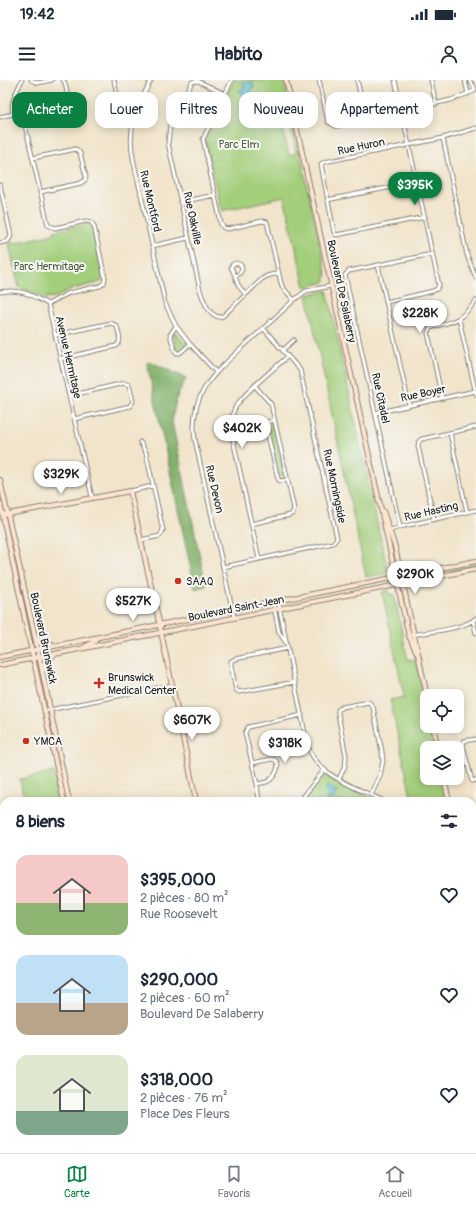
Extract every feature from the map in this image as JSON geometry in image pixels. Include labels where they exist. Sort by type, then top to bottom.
[{"type":"street","points":[[16,92],[22,80]]},
{"type":"street","points":[[31,80],[38,83],[52,80]]},
{"type":"street","points":[[63,80],[66,92]]},
{"type":"street","points":[[114,80],[117,92]]},
{"type":"street","name":"Rue Montford","points":[[145,92],[151,80]]},
{"type":"street","points":[[226,92],[232,80]]},
{"type":"street","name":"Boulevard De Salaberry","points":[[286,80],[408,636],[419,657]]},
{"type":"street","points":[[319,80],[326,113]]},
{"type":"street","points":[[357,80],[360,92]]},
{"type":"street","points":[[395,80],[398,92]]},
{"type":"street","points":[[431,80],[436,104]]},
{"type":"street","points":[[465,80],[468,94]]},
{"type":"street","points":[[433,105],[451,100],[474,91],[475,88],[469,80]]},
{"type":"street","name":"Rue Oakville","points":[[186,92],[190,84],[194,81],[198,81],[221,92]]},
{"type":"street","points":[[0,117],[12,114]]},
{"type":"street","name":"Avenue Hermitage","points":[[26,128],[47,222],[50,227],[55,228],[86,221],[92,224],[105,278],[104,283],[100,286],[69,293],[48,304],[92,497]]},
{"type":"street","name":"Rue Montford","points":[[131,128],[131,148],[165,303],[176,326],[190,344],[216,372]]},
{"type":"street","name":"Rue Oakville","points":[[170,128],[168,143],[200,290],[205,302],[214,315],[221,317],[265,277],[278,273]]},
{"type":"street","points":[[208,128],[203,138],[221,224],[225,228],[262,221],[267,222],[282,286],[294,300]]},
{"type":"street","points":[[386,302],[434,292],[438,285],[406,128]]},
{"type":"street","name":"Rue Huron","points":[[425,218],[336,235],[327,200],[321,163],[443,138],[476,128]]},
{"type":"street","points":[[443,138],[467,255],[476,278]]},
{"type":"street","points":[[33,158],[76,149],[80,153],[86,178],[83,182],[40,192]]},
{"type":"street","points":[[327,200],[417,182]]},
{"type":"street","points":[[0,185],[11,236],[8,241],[0,243]]},
{"type":"street","points":[[180,202],[215,195]]},
{"type":"street","points":[[152,246],[188,238]]},
{"type":"street","points":[[409,405],[378,265],[432,254]]},
{"type":"street","name":"Rue Citadel","points":[[378,265],[345,273],[345,277],[400,527]]},
{"type":"street","points":[[235,276],[238,285],[245,294]]},
{"type":"street","name":"Rue Devon","points":[[234,617],[195,443],[194,414],[198,400],[206,385],[216,372],[294,300],[306,291],[331,286]]},
{"type":"street","points":[[0,292],[14,290],[24,292],[48,304]]},
{"type":"street","points":[[442,398],[428,332],[430,328],[459,319],[476,301]]},
{"type":"street","points":[[459,319],[476,392]]},
{"type":"street","points":[[55,335],[111,323],[117,326],[120,341],[116,346],[60,359]]},
{"type":"street","points":[[176,326],[170,335],[174,351],[180,353],[190,344]]},
{"type":"street","name":"Rue Morningside","points":[[223,567],[333,543],[337,538],[300,370],[263,328]]},
{"type":"street","points":[[283,350],[294,340]]},
{"type":"street","points":[[259,559],[232,435],[232,414],[237,404],[288,356]]},
{"type":"street","points":[[69,396],[124,383],[129,385],[132,393],[133,401],[130,406],[74,419]]},
{"type":"street","points":[[251,524],[292,514],[294,509],[270,403],[255,386]]},
{"type":"street","name":"Rue Boyer","points":[[375,413],[476,392]]},
{"type":"street","points":[[274,420],[268,422],[266,427],[278,480],[287,480]]},
{"type":"street","points":[[434,519],[418,444],[419,441],[422,439],[476,427]]},
{"type":"street","points":[[450,433],[467,512]]},
{"type":"street","points":[[140,442],[146,453],[163,531],[159,536],[141,540]]},
{"type":"street","name":"Boulevard Brunswick","points":[[0,480],[5,515],[33,659],[63,797]]},
{"type":"street","points":[[5,515],[153,486]]},
{"type":"street","points":[[130,491],[160,625],[195,797]]},
{"type":"street","name":"Boulevard Brunswick","points":[[0,503],[5,515],[35,636],[68,797]]},
{"type":"street","name":"Boulevard De Salaberry","points":[[380,505],[390,530],[404,583],[426,689]]},
{"type":"street","name":"Rue Hasting","points":[[390,530],[476,510]]},
{"type":"street","name":"Boulevard Saint-Jean","points":[[0,657],[476,561]]},
{"type":"street","name":"Boulevard Saint-Jean","points":[[0,665],[476,569]]},
{"type":"street","points":[[278,601],[311,754],[324,770],[375,797]]},
{"type":"street","points":[[273,602],[279,632],[287,646]]},
{"type":"street","points":[[408,636],[460,626],[473,621],[476,618]]},
{"type":"street","points":[[473,621],[476,633]]},
{"type":"street","points":[[35,636],[38,642],[43,645],[64,644]]},
{"type":"street","points":[[80,650],[95,641],[96,638]]},
{"type":"street","points":[[287,646],[234,659],[231,662],[231,666],[236,690],[239,692],[295,682]]},
{"type":"street","points":[[42,673],[45,663],[55,655]]},
{"type":"street","points":[[44,711],[172,685]]},
{"type":"street","points":[[339,779],[346,764],[346,756],[338,710],[342,707],[369,702],[373,706],[383,759],[381,773],[371,795]]},
{"type":"street","points":[[259,797],[245,733],[248,727],[302,716]]},
{"type":"street","points":[[476,739],[464,741],[463,746],[472,781],[476,780]]},
{"type":"street","points":[[252,763],[272,759],[275,759],[277,762],[277,771],[271,779],[268,782],[257,784]]},
{"type":"street","points":[[303,797],[324,770]]},
{"type":"street","points":[[446,785],[448,797]]},
{"type":"green space","name":"Parc Elm","points":[[234,80],[284,80],[287,92],[239,92],[239,128],[283,128],[289,155],[296,153],[291,128],[295,128],[327,276],[324,277],[326,281],[305,287],[284,197],[221,211],[205,140],[211,128],[231,128],[231,92],[228,92]]},
{"type":"green space","name":"Parc Hermitage","points":[[86,224],[92,226],[103,278],[101,282],[69,290],[57,297],[44,298],[30,291],[19,288],[9,244],[11,242],[15,243],[54,234],[54,231]]},
{"type":"green space","points":[[327,290],[388,573],[366,577],[307,295]]},
{"type":"green space","points":[[175,332],[185,344],[180,351],[176,350],[173,333]]},
{"type":"green space","points":[[151,362],[186,378],[176,399],[172,422],[206,586],[195,589],[147,363]]},
{"type":"green space","points":[[271,423],[273,425],[285,476],[282,479],[279,477],[268,426]]},
{"type":"green space","points":[[476,564],[476,566],[436,574]]},
{"type":"green space","points":[[389,590],[390,595],[394,594],[408,660],[416,659],[422,689],[420,689],[420,733],[432,733],[434,741],[420,741],[420,785],[444,785],[446,797],[411,797],[390,700],[404,697],[382,592]]},
{"type":"green space","points":[[54,772],[59,797],[23,797],[20,779]]},
{"type":"green space","points":[[325,775],[369,797],[306,797],[322,776]]},
{"type":"water","points":[[253,82],[254,87],[251,87],[252,92],[240,92],[239,90],[244,89],[243,84]]},
{"type":"water","points":[[327,786],[337,791],[334,797],[327,797],[329,792],[325,790]]},
{"type":"place","name":"SAAQ","points":[[178,581]]},
{"type":"place","name":"Brunswick Medical Center","points":[[99,683]]},
{"type":"place","name":"YMCA","points":[[26,741]]}]
